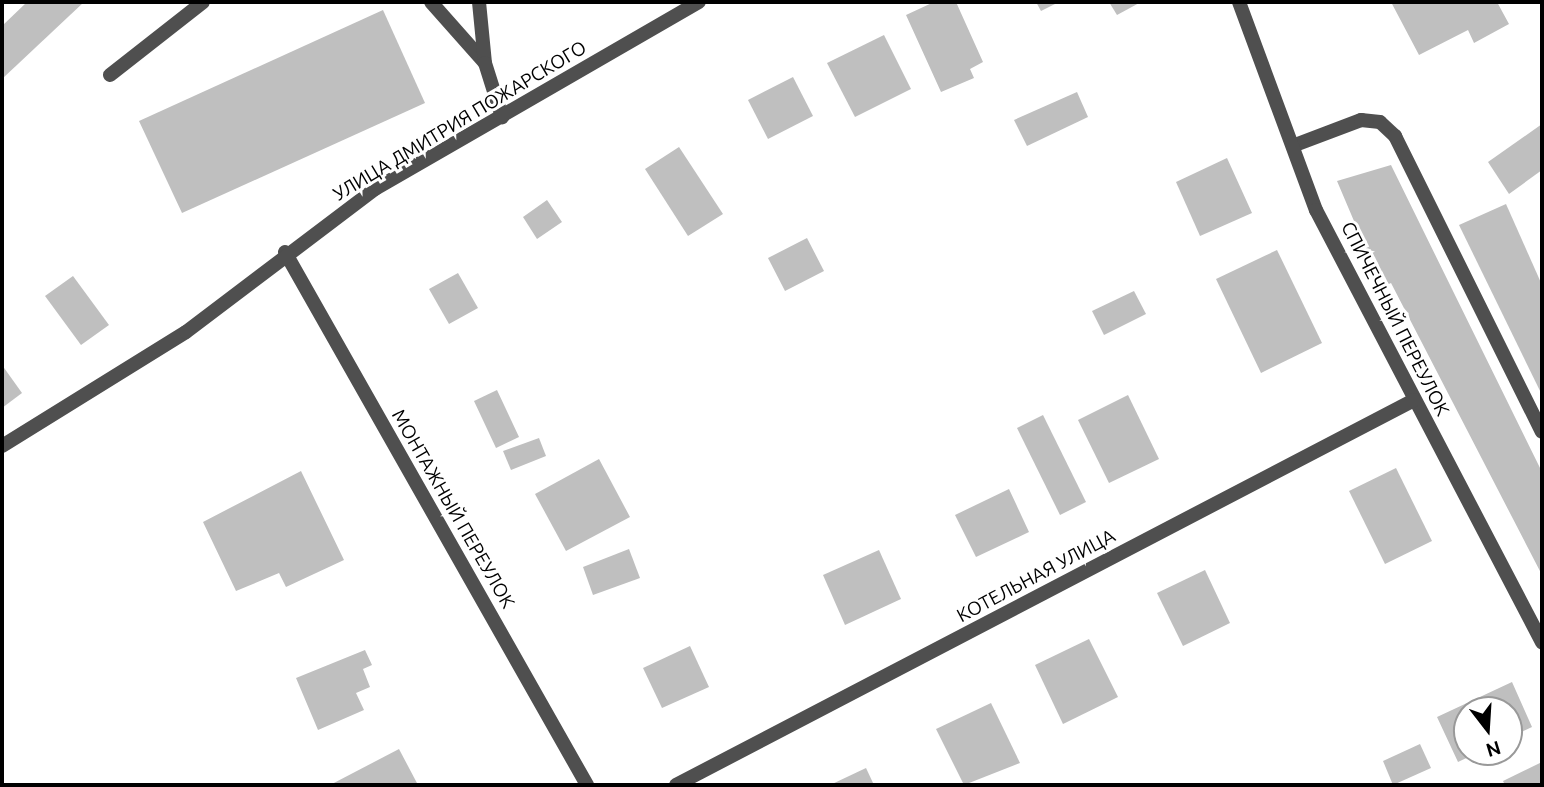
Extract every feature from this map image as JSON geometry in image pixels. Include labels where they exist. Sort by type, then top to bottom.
[{"type":"street","points":[[110,75],[202,2]]},
{"type":"street","points":[[431,2],[485,63]]},
{"type":"street","points":[[479,2],[485,63],[502,117]]},
{"type":"street","name":"УЛИЦА ДМИТРИЯ ПОЖАРСКОГО","points":[[2,446],[186,332],[285,252],[375,189],[699,2]]},
{"type":"street","name":"СПИЧЕЧНЫЙ ПЕРЕУЛОК","points":[[1239,2],[1316,210],[1542,643]]},
{"type":"street","points":[[1294,145],[1361,120],[1380,122],[1395,136],[1542,432]]},
{"type":"street","name":"МОНТАЖНЫЙ ПЕРЕУЛОК","points":[[285,252],[587,785]]},
{"type":"street","name":"КОТЕЛЬНАЯ УЛИЦА","points":[[676,785],[1414,400]]},
{"type":"building","points":[[27,2],[84,2],[2,79],[2,26]]},
{"type":"building","points":[[934,2],[956,2],[983,62],[970,69],[974,78],[941,92],[906,15]]},
{"type":"building","points":[[1036,2],[1059,2],[1041,11]]},
{"type":"building","points":[[1109,2],[1141,2],[1117,15]]},
{"type":"building","points":[[1391,2],[1497,2],[1509,24],[1474,43],[1468,30],[1419,55]]},
{"type":"building","points":[[383,10],[425,103],[182,213],[139,121]]},
{"type":"building","points":[[884,35],[911,89],[855,117],[827,63]]},
{"type":"building","points":[[793,77],[813,116],[768,139],[748,100]]},
{"type":"building","points":[[1077,92],[1088,117],[1027,146],[1014,120]]},
{"type":"building","points":[[1542,124],[1542,170],[1509,194],[1488,162]]},
{"type":"building","points":[[679,147],[723,214],[688,236],[645,169]]},
{"type":"building","points":[[1227,158],[1252,213],[1200,236],[1176,182]]},
{"type":"building","points":[[1391,165],[1542,472],[1542,575],[1391,283],[1382,287],[1337,181]]},
{"type":"building","points":[[547,200],[562,222],[537,239],[523,217]]},
{"type":"building","points":[[1506,204],[1542,285],[1542,395],[1459,225]]},
{"type":"building","points":[[807,238],[824,271],[785,291],[768,258]]},
{"type":"building","points":[[1277,250],[1322,343],[1261,373],[1216,279]]},
{"type":"building","points":[[458,273],[478,308],[449,324],[429,289]]},
{"type":"building","points":[[73,276],[109,325],[81,345],[45,296]]},
{"type":"building","points":[[1134,291],[1146,314],[1104,335],[1092,311]]},
{"type":"building","points":[[2,365],[22,393],[2,408]]},
{"type":"building","points":[[497,390],[519,437],[496,448],[474,401]]},
{"type":"building","points":[[1128,395],[1159,459],[1109,483],[1078,420]]},
{"type":"building","points":[[1043,415],[1086,502],[1060,515],[1017,428]]},
{"type":"building","points":[[539,438],[546,456],[511,470],[503,451]]},
{"type":"building","points":[[599,459],[630,517],[566,551],[535,494]]},
{"type":"building","points":[[1396,468],[1432,541],[1385,564],[1349,491]]},
{"type":"building","points":[[301,471],[344,560],[286,587],[279,573],[236,591],[203,522]]},
{"type":"building","points":[[1009,489],[1029,532],[976,557],[955,515]]},
{"type":"building","points":[[629,549],[640,578],[593,595],[583,567]]},
{"type":"building","points":[[879,550],[901,599],[845,625],[823,575]]},
{"type":"building","points":[[1205,570],[1230,623],[1183,646],[1157,593]]},
{"type":"building","points":[[1089,639],[1118,697],[1063,724],[1035,665]]},
{"type":"building","points":[[690,646],[709,687],[662,708],[643,668]]},
{"type":"building","points":[[365,650],[372,665],[363,669],[370,687],[356,693],[364,710],[318,730],[296,678]]},
{"type":"building","points":[[1512,682],[1518,696],[1482,696]]},
{"type":"building","points":[[991,703],[1020,763],[964,785],[936,729]]},
{"type":"building","points":[[1523,707],[1532,727],[1523,731]]},
{"type":"building","points":[[1453,710],[1453,751],[1437,717]]},
{"type":"building","points":[[1420,744],[1431,768],[1393,785],[1383,761]]},
{"type":"building","points":[[399,749],[418,785],[330,785]]},
{"type":"building","points":[[1542,762],[1542,785],[1505,785],[1503,781]]},
{"type":"building","points":[[866,768],[874,785],[830,785]]}]
